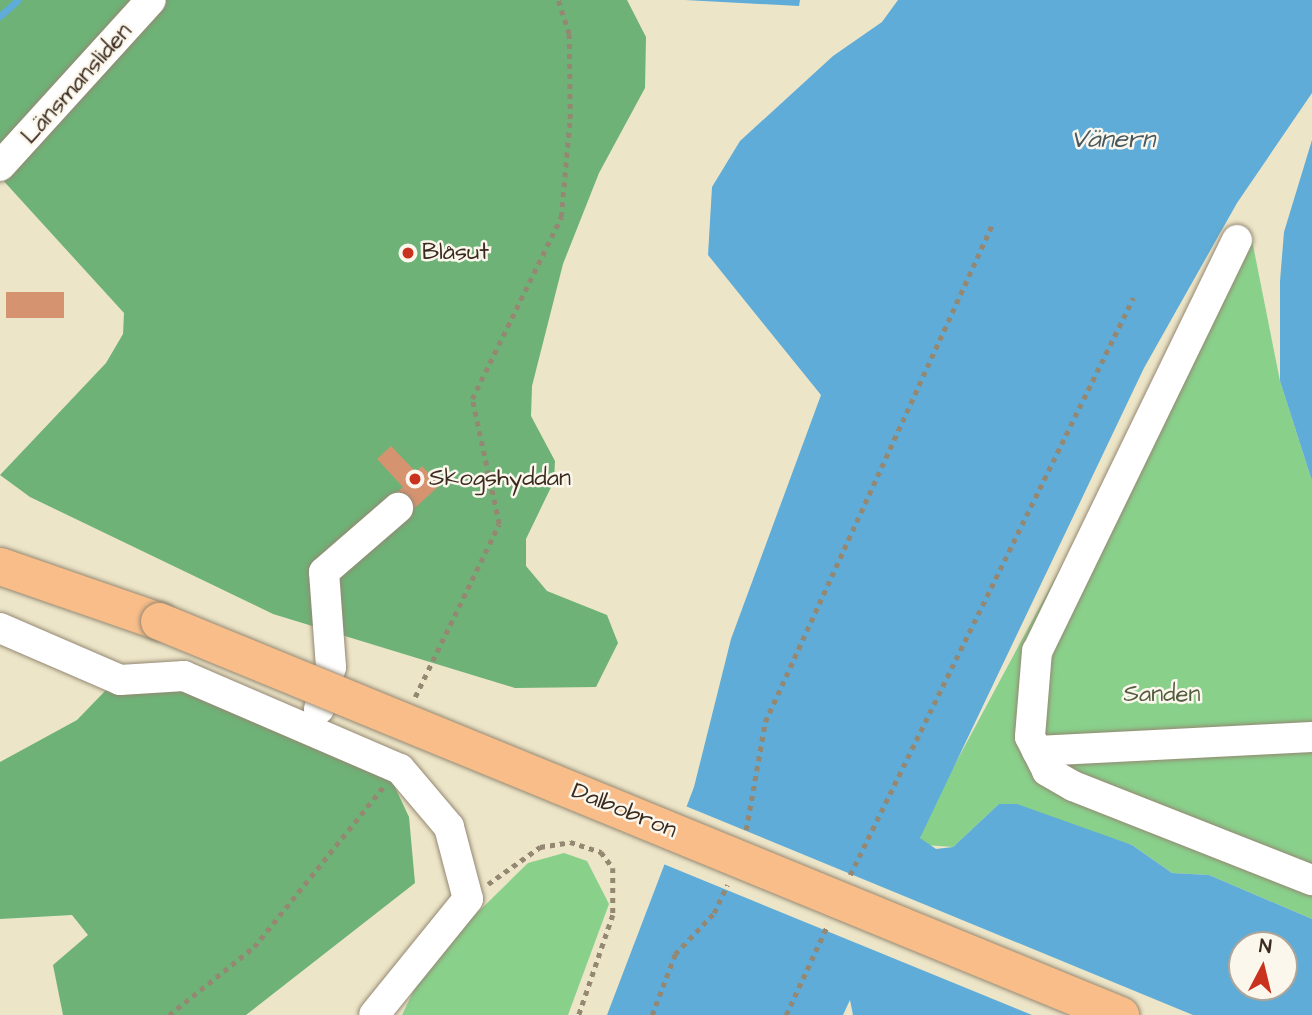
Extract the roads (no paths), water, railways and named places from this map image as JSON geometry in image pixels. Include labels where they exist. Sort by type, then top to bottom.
[{"type":"main road","name":"Dalbobron","points":[[0,538],[143,615]]},
{"type":"main road","name":"Dalbobron","points":[[0,566],[143,615],[1120,1015]]},
{"type":"street","name":"Länsmansliden","points":[[0,166],[151,0]]},
{"type":"street","points":[[1237,240],[1037,651],[1030,737],[1047,771],[1073,786],[1312,880]]},
{"type":"street","points":[[312,726],[331,667],[324,572],[398,508]]},
{"type":"street","points":[[0,628],[92,672],[120,680],[184,676],[312,726],[388,761],[449,827],[468,899],[374,1015]]},
{"type":"street","points":[[1037,751],[1312,737]]},
{"type":"water","points":[[685,0],[800,0],[799,6]]},
{"type":"water","name":"Vänern","points":[[898,0],[1312,0],[1312,93],[1237,203],[1144,368],[920,838],[936,849],[953,847],[999,804],[1017,804],[1132,845],[1172,873],[1209,875],[1312,919],[1312,1015],[853,1015],[850,1000],[843,1015],[607,1015],[694,787],[731,639],[821,395],[708,255],[712,187],[740,141],[833,56],[882,22]]},
{"type":"water","points":[[1312,140],[1312,481],[1280,381],[1280,281],[1284,232]]},
{"type":"waterway","points":[[0,16],[18,0]]},
{"type":"place","name":"Blåsut","points":[[408,253]]},
{"type":"place","name":"Skogshyddan","points":[[415,479]]},
{"type":"park label","name":"Sanden","points":[[1162,695]]}]
